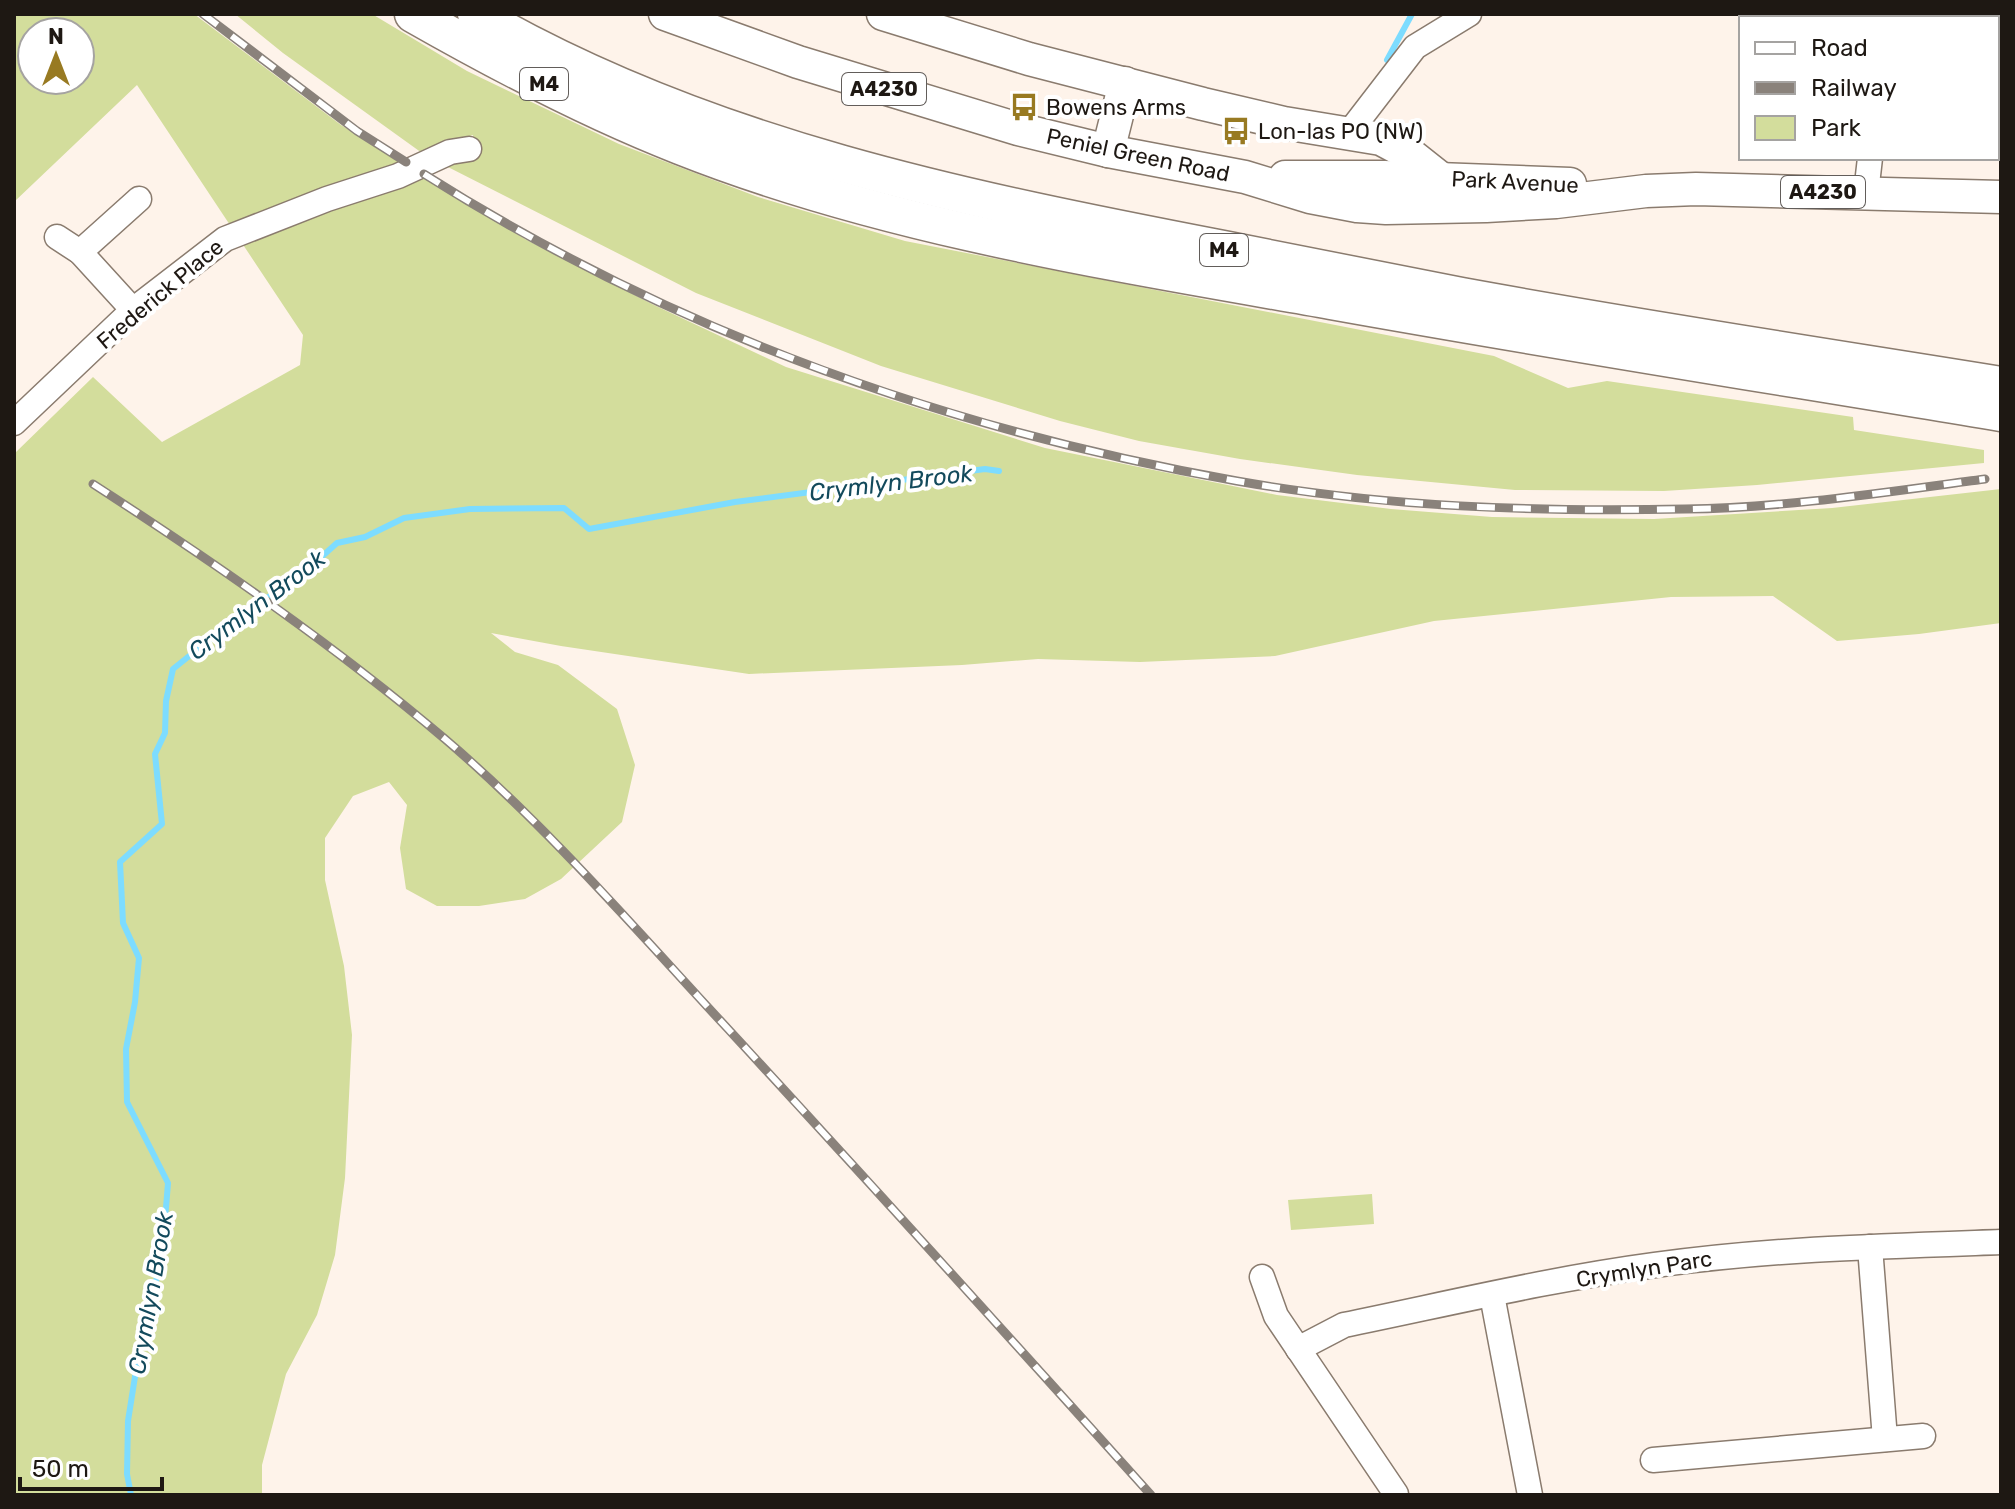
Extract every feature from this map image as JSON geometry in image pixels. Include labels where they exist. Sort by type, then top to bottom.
[{"type":"highway","name":"M4","points":[[413,14],[575,100],[679,146],[780,181],[891,212],[1121,264],[1459,324],[2001,413]]},
{"type":"highway","name":"M4","points":[[476,14],[588,72],[693,116],[900,181],[1007,206],[1465,297],[2001,385]]},
{"type":"main road","name":"Peniel Green Road","points":[[665,14],[798,62],[1018,129],[1108,151],[1245,177],[1310,197],[1357,206],[1426,208]]},
{"type":"main road","points":[[883,14],[1029,59],[1284,123],[1381,139],[1398,147],[1440,178]]},
{"type":"main road","points":[[1108,151],[1125,83]]},
{"type":"main road","points":[[1348,134],[1367,146],[1390,186],[1405,198],[1426,208]]},
{"type":"main road","name":"Peniel Green Road","points":[[1245,177],[1384,177]]},
{"type":"main road","name":"Park Avenue","points":[[1384,177],[1542,182],[1646,191]]},
{"type":"main road","name":"Park Avenue","points":[[1426,208],[1556,202],[1646,191],[1696,189],[2001,197]]},
{"type":"street","points":[[1348,134],[1415,47],[1469,14]]},
{"type":"street","name":"Frederick Place","points":[[14,423],[133,310],[225,239],[327,199],[398,176],[450,152],[469,149]]},
{"type":"street","points":[[1866,193],[1870,160]]},
{"type":"street","points":[[80,252],[139,199]]},
{"type":"street","points":[[57,237],[80,252],[133,310]]},
{"type":"street","name":"Crymlyn Parc","points":[[1298,1349],[1344,1325],[1653,1265],[1870,1247],[2001,1242]]},
{"type":"street","points":[[1870,1247],[1885,1439]]},
{"type":"street","points":[[1262,1277],[1276,1316],[1396,1494]]},
{"type":"street","points":[[1492,1295],[1530,1495]]},
{"type":"street","points":[[1653,1460],[1923,1436]]},
{"type":"green space","points":[[14,14],[194,14],[341,125],[525,239],[654,305],[786,367],[1045,448],[1277,495],[1391,509],[1492,517],[1654,519],[1832,508],[2001,489],[2001,623],[1837,641],[1773,596],[1671,597],[1434,621],[1275,656],[1140,662],[1038,659],[749,674],[491,633],[515,652],[558,665],[617,709],[635,765],[622,822],[561,879],[525,899],[479,906],[437,906],[406,889],[400,848],[407,805],[389,782],[353,796],[325,838],[325,880],[344,966],[352,1035],[345,1178],[335,1255],[317,1315],[286,1374],[262,1465],[262,1495],[14,1495],[14,454],[93,377],[162,442],[300,365],[303,335],[137,85],[14,202]]},
{"type":"green space","points":[[235,14],[372,14],[467,71],[619,144],[758,197],[905,241],[1494,356],[1568,388],[1607,381],[1853,417],[1854,430],[1984,450],[1984,463],[1664,491],[1515,490],[1357,475],[1240,459],[1139,441],[1060,421],[881,366],[696,293],[444,165],[477,156],[473,135],[422,153],[283,53]]},
{"type":"green space","points":[[1372,1194],[1374,1224],[1291,1230],[1288,1200]]},
{"type":"waterway","points":[[1387,60],[1412,14]]},
{"type":"waterway","name":"Crymlyn Brook","points":[[131,1495],[127,1474],[128,1421],[140,1345],[162,1257],[168,1183],[127,1102],[126,1049],[139,958],[123,923],[120,862],[162,824],[155,754],[165,733],[166,701],[173,669],[234,620],[300,576],[337,543],[365,537],[404,518],[470,509],[564,508],[589,529],[735,502],[985,469],[999,471]]},
{"type":"railway","points":[[203,14],[357,131],[406,162]]},
{"type":"railway","points":[[424,174],[518,230],[615,281],[714,327],[816,367],[919,403],[1023,434],[1130,460],[1237,481],[1404,502],[1629,510],[1723,508],[1798,502],[1985,479]]},
{"type":"railway","points":[[93,484],[317,638],[445,739],[520,808],[591,880],[1151,1495]]},
{"type":"place","name":"Bowens Arms","points":[[1024,107]]},
{"type":"place","name":"Lon-las PO (NW)","points":[[1236,131]]}]
